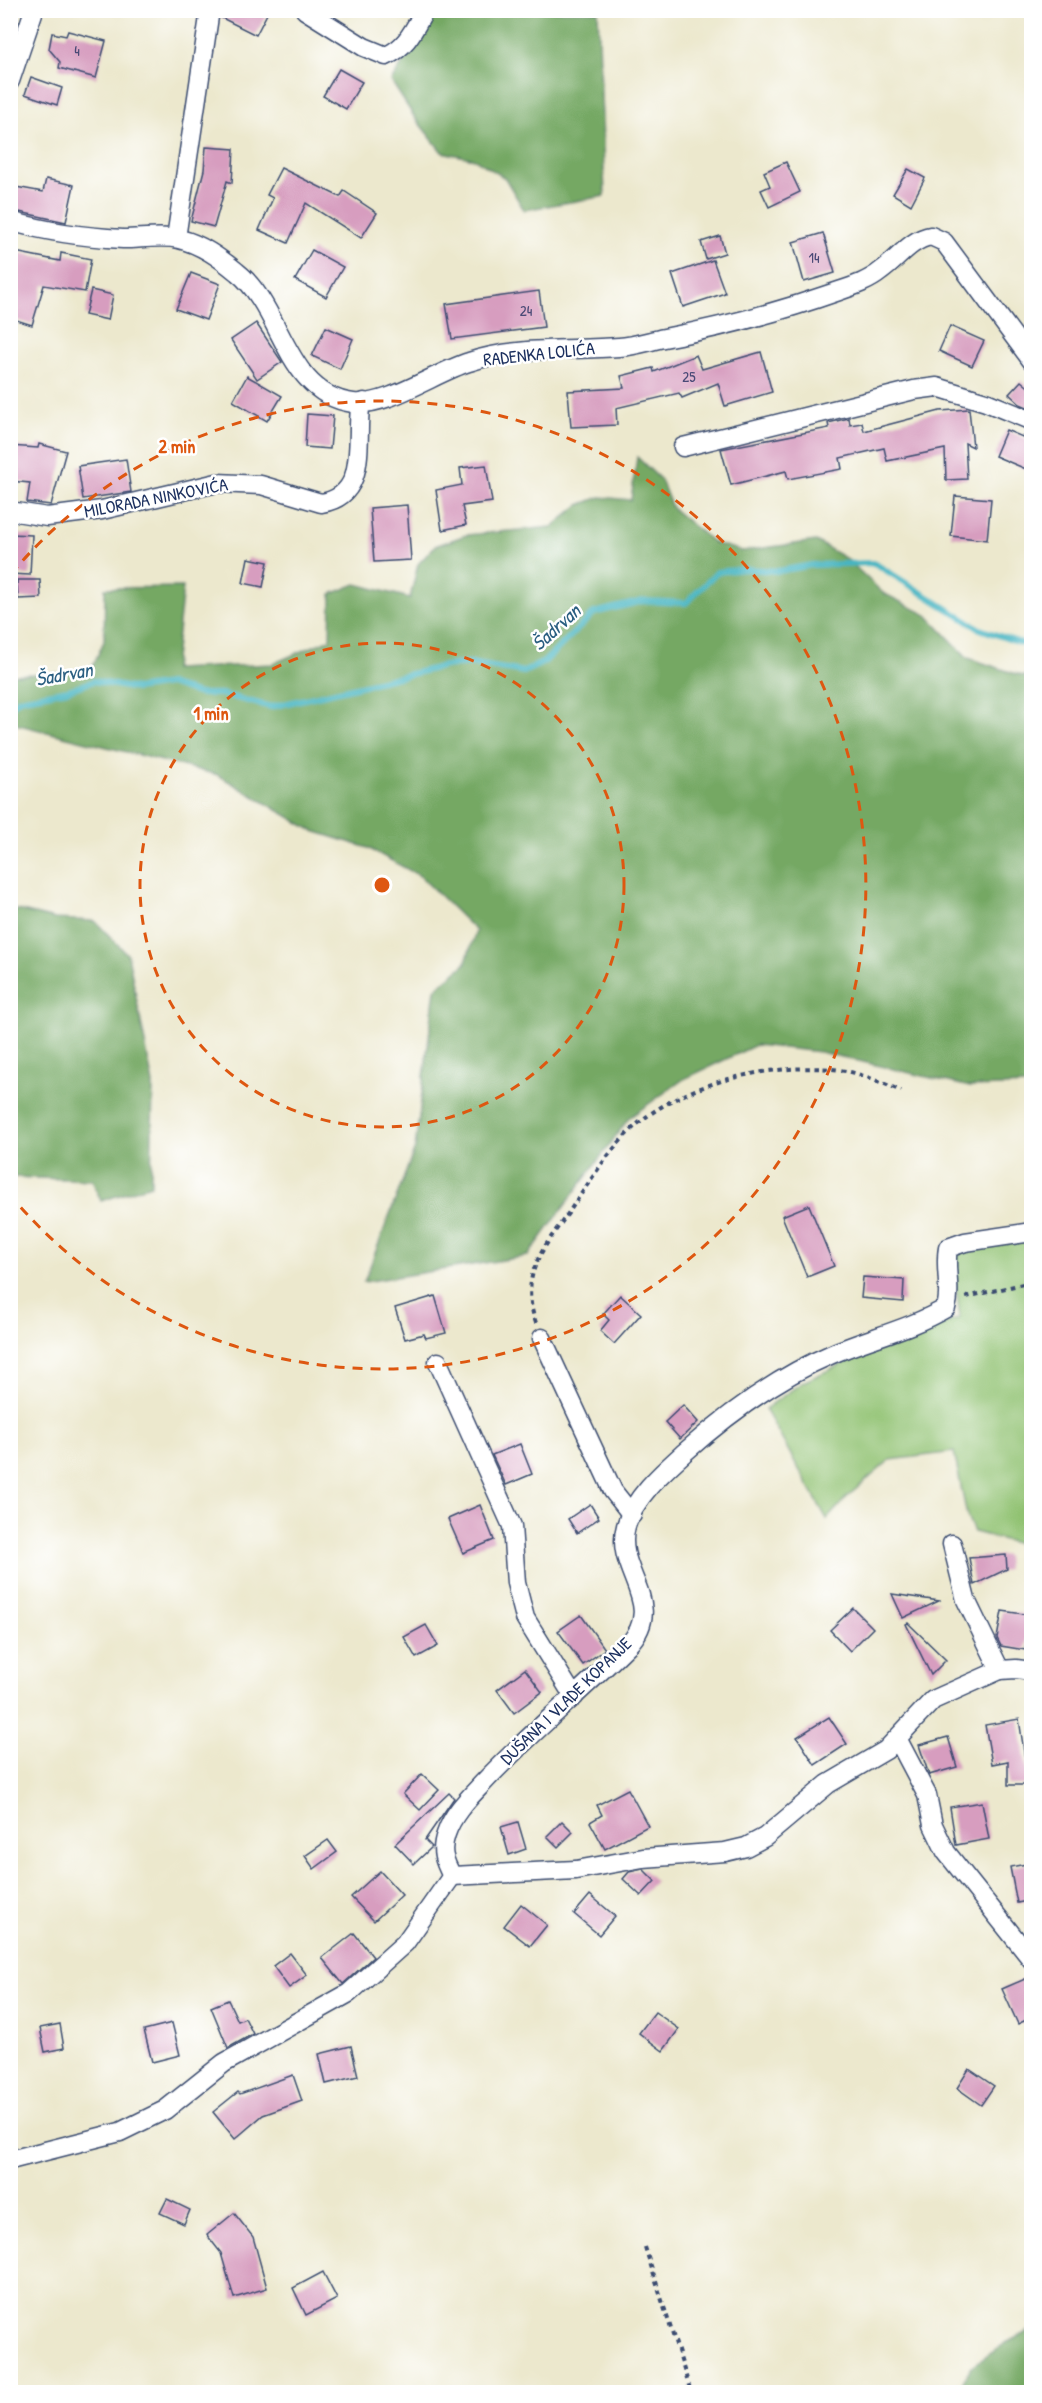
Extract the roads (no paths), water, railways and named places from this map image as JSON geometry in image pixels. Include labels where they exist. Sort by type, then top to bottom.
[{"type":"street","points":[[10,81],[34,10]]},
{"type":"street","points":[[176,238],[210,10]]},
{"type":"street","points":[[305,10],[364,47],[386,56],[399,50],[410,37],[425,10]]},
{"type":"street","name":"RADENKA LOLIĆA","points":[[10,220],[58,233],[92,237],[176,238],[211,253],[252,286],[273,319],[292,359],[316,386],[337,398],[354,403],[378,401],[471,361],[565,348],[620,347],[693,333],[794,307],[859,284],[879,273],[914,243],[931,236],[944,242],[1032,361]]},
{"type":"street","points":[[683,447],[914,390],[937,387],[986,402],[1032,421]]},
{"type":"street","name":"MILORADA NINKOVIĆA","points":[[10,511],[47,517],[102,510],[217,483],[261,485],[321,503],[330,502],[347,491],[355,479],[360,408],[364,402]]},
{"type":"street","name":"DUŠANA I VLADE KOPANJE","points":[[452,1876],[443,1857],[446,1833],[454,1816],[507,1757],[574,1697],[633,1639],[643,1621],[644,1611],[640,1593],[625,1556],[626,1525],[652,1484],[685,1452],[784,1377],[833,1354],[934,1315],[946,1308],[948,1248],[964,1242],[1032,1232]]},
{"type":"street","points":[[542,1338],[613,1491],[632,1515]]},
{"type":"street","points":[[438,1362],[512,1526],[516,1583],[525,1618],[574,1697]]},
{"type":"street","points":[[952,1544],[966,1600],[1000,1670]]},
{"type":"street","points":[[10,2160],[120,2132],[165,2110],[224,2063],[349,1993],[405,1943],[452,1876],[576,1870],[643,1858],[724,1852],[746,1847],[765,1837],[828,1784],[886,1750],[898,1740],[908,1724],[933,1701],[1000,1670],[1032,1671]]},
{"type":"street","points":[[898,1740],[927,1795],[933,1825],[946,1852],[1032,1960]]},
{"type":"waterway","name":"Šadrvan","points":[[10,707],[19,699],[68,690],[94,681],[136,689],[169,684],[199,694],[221,694],[271,707],[445,666],[469,663],[524,672],[544,662],[594,613],[643,601],[686,603],[717,572],[745,569],[779,571],[812,565],[874,563],[980,629],[1020,643],[1032,643]]}]
